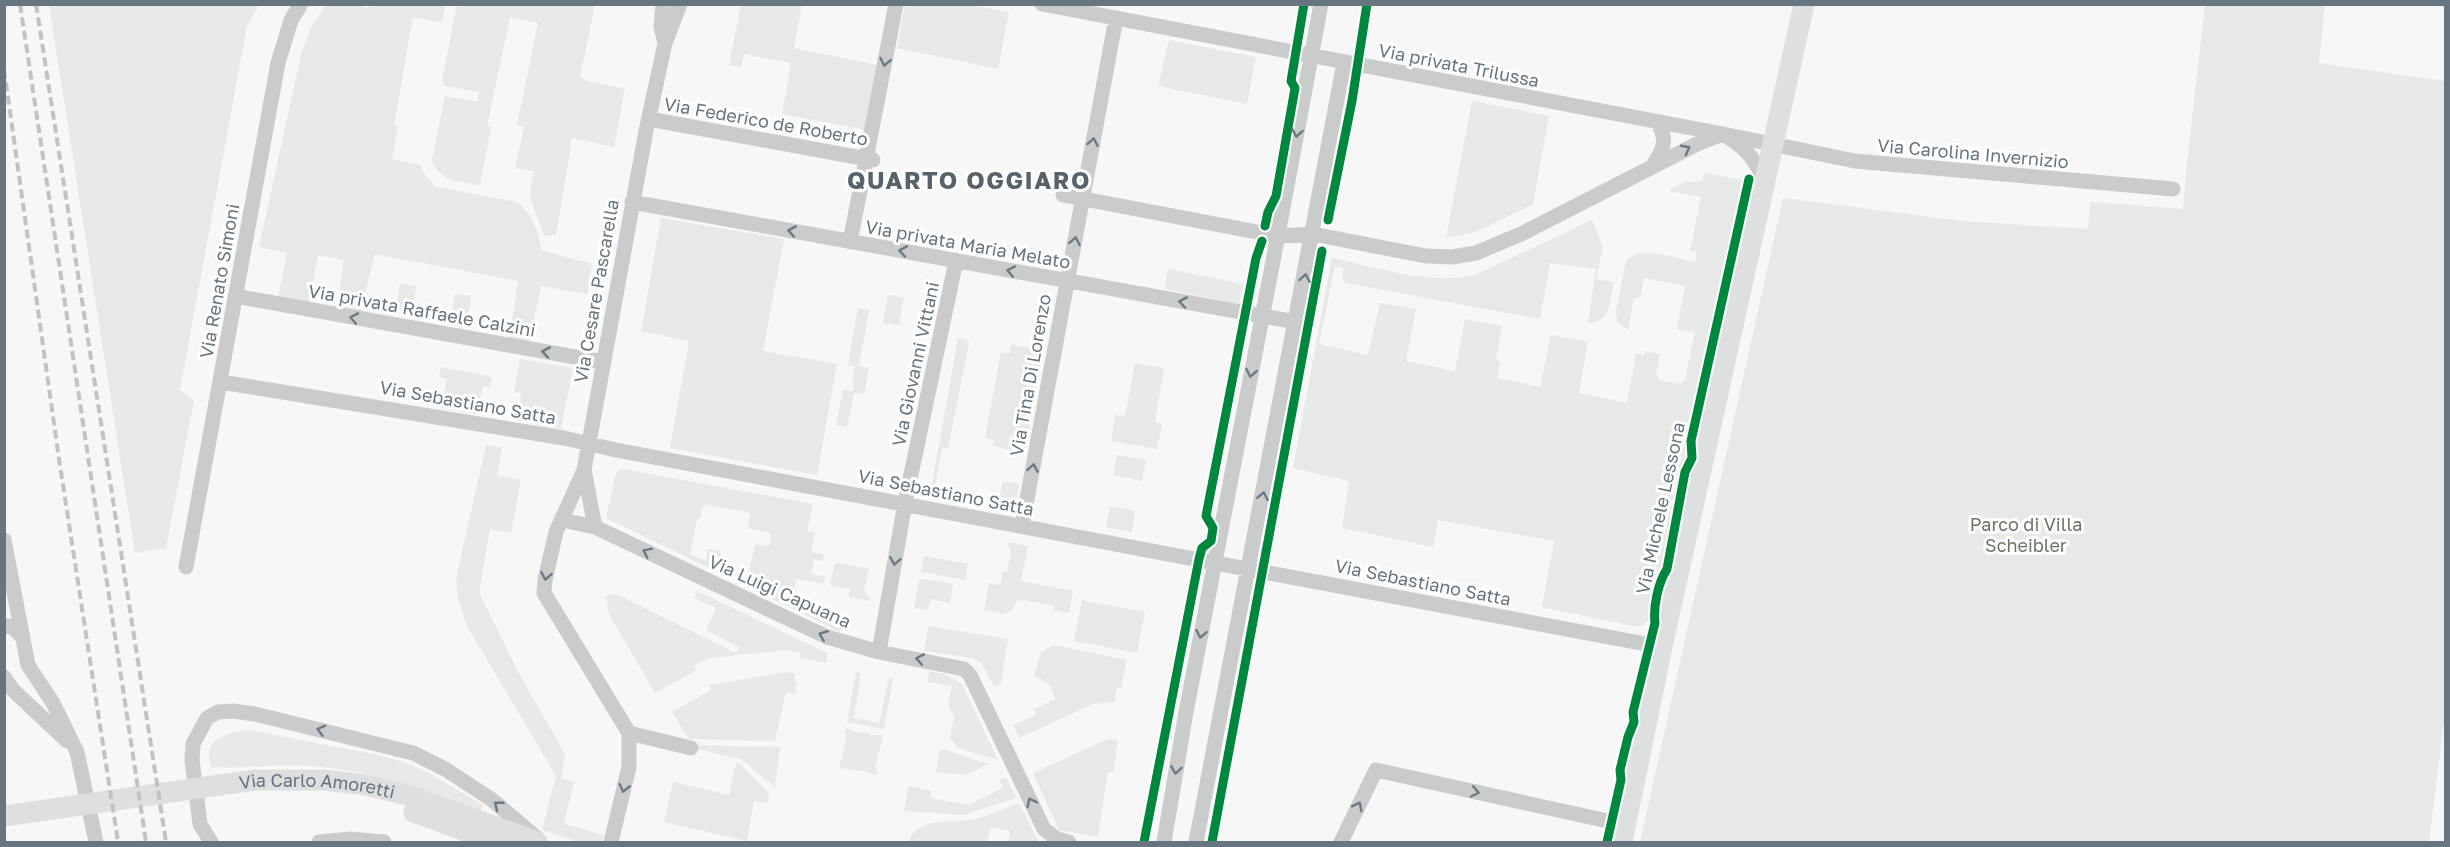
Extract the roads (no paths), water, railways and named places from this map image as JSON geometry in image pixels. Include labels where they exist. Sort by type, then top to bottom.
[{"type":"street","name":"Via Renato Simoni","points":[[186,567],[278,63],[291,20],[301,4]]},
{"type":"street","points":[[663,4],[661,21],[665,43]]},
{"type":"street","points":[[665,43],[680,4]]},
{"type":"street","points":[[850,242],[871,160],[896,4]]},
{"type":"street","name":"Via privata Trilussa","points":[[1042,4],[1657,122]]},
{"type":"street","points":[[1164,843],[1185,712],[1263,316],[1321,4]]},
{"type":"street","name":"Via Michele Lessona","points":[[1624,834],[1662,647],[1804,4]]},
{"type":"street","name":"Via Tina Di Lorenzo","points":[[1022,526],[1116,18]]},
{"type":"street","name":"Via Cesare Pascarella","points":[[629,733],[544,593],[544,580],[556,532],[584,470],[632,202],[665,43]]},
{"type":"street","points":[[1196,843],[1250,569],[1344,63]]},
{"type":"street","name":"Via Federico de Roberto","points":[[649,119],[871,160]]},
{"type":"street","points":[[1657,122],[1772,143]]},
{"type":"street","points":[[1651,168],[1662,151],[1665,141],[1663,131],[1657,122]]},
{"type":"street","points":[[1063,195],[1278,236],[1313,234],[1426,255],[1452,257],[1476,253],[1521,234],[1699,143],[1723,134]]},
{"type":"street","points":[[1723,134],[1741,145],[1754,158],[1764,178]]},
{"type":"street","name":"Via Carolina Invernizio","points":[[1772,143],[1797,151],[1877,165],[2173,189]]},
{"type":"street","name":"Via privata Maria Melato","points":[[632,202],[1296,322]]},
{"type":"street","name":"Via Giovanni Vittani","points":[[879,652],[905,503],[956,261]]},
{"type":"street","name":"Via privata Raffaele Calzini","points":[[235,296],[603,362]]},
{"type":"street","name":"Via Sebastiano Satta","points":[[221,382],[401,410],[589,444],[1662,647]]},
{"type":"street","points":[[584,470],[595,527]]},
{"type":"street","name":"Via Luigi Capuana","points":[[562,520],[595,527],[817,633],[879,652],[957,666],[970,675],[1044,829],[1057,839],[1069,843]]},
{"type":"street","points":[[4,540],[28,665],[53,703],[77,752],[96,843]]},
{"type":"street","points":[[4,582],[8,559]]},
{"type":"street","points":[[4,625],[14,628],[22,637]]},
{"type":"street","points":[[4,677],[77,752]]},
{"type":"street","points":[[20,695],[36,678]]},
{"type":"street","points":[[211,843],[200,824],[192,760],[193,744],[207,718],[218,712],[233,711],[255,714],[413,753],[446,769],[491,799],[543,843]]},
{"type":"street","points":[[611,843],[629,767],[629,733],[691,748]]},
{"type":"street","points":[[1341,843],[1376,770],[1624,834]]},
{"type":"street","name":"Via Carlo Amoretti","points":[[4,829],[75,814],[214,792],[255,780],[288,779],[366,785],[428,802],[537,843]]},
{"type":"street","name":"Via Carlo Amoretti","points":[[214,792],[295,793],[358,799],[416,813],[495,843]]},
{"type":"street","name":"Via Carlo Amoretti","points":[[4,816],[75,814]]},
{"type":"street","points":[[319,843],[351,839],[384,843]]},
{"type":"railway","points":[[20,4],[146,842]]},
{"type":"railway","points":[[36,4],[166,842]]},
{"type":"railway","points":[[4,69],[59,459],[118,842]]},
{"type":"district","name":"QUARTO OGGIARO","points":[[969,179]]},
{"type":"park label","name":"Parco di Villa Scheibler","points":[[2026,534]]}]
